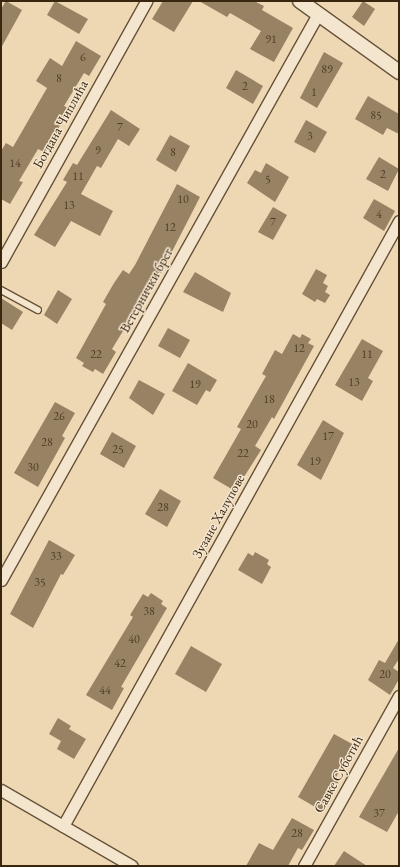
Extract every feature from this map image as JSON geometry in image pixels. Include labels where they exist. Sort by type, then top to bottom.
[{"type":"street","name":"Богдана Чиплића","points":[[1,262],[146,1]]},
{"type":"street","points":[[300,1],[399,72]]},
{"type":"street","name":"Ветернички брег","points":[[1,580],[318,14]]},
{"type":"street","name":"Зузане Халупове","points":[[63,826],[399,221]]},
{"type":"street","name":"Савке Суботић","points":[[304,866],[399,696]]},
{"type":"street","points":[[1,790],[132,866]]},
{"type":"lane","points":[[1,290],[38,310]]},
{"type":"building","points":[[6,1],[22,10],[1,48],[1,9]]},
{"type":"building","points":[[55,1],[88,19],[79,34],[47,15]]},
{"type":"building","points":[[163,1],[193,1],[174,32],[152,19]]},
{"type":"building","points":[[199,1],[254,1],[264,6],[262,10],[293,28],[274,62],[250,49],[261,31],[230,13],[227,17]]},
{"type":"building","points":[[363,1],[375,9],[364,26],[352,17]]},
{"type":"building","points":[[76,41],[101,56],[89,76],[84,73],[64,106],[70,109],[44,152],[38,149],[19,181],[23,182],[10,204],[1,199],[1,151],[6,143],[13,147],[47,88],[36,81],[50,58],[62,66]]},
{"type":"building","points":[[324,52],[343,63],[317,108],[300,98]]},
{"type":"building","points":[[236,70],[263,86],[253,104],[226,88]]},
{"type":"building","points":[[368,96],[399,114],[399,134],[387,128],[383,135],[355,119]]},
{"type":"building","points":[[111,110],[140,129],[129,146],[118,139],[101,168],[97,166],[81,194],[113,211],[100,236],[71,221],[55,247],[34,235],[67,182],[63,180],[73,163],[77,165]]},
{"type":"building","points":[[306,120],[327,132],[315,153],[294,142]]},
{"type":"building","points":[[170,135],[190,146],[176,172],[156,160]]},
{"type":"building","points":[[379,157],[399,169],[388,191],[366,179]]},
{"type":"building","points":[[266,163],[289,177],[275,202],[247,183],[255,170],[261,173]]},
{"type":"building","points":[[177,184],[200,197],[161,273],[159,272],[112,349],[116,352],[103,374],[95,369],[93,372],[82,366],[84,363],[76,358],[106,304],[103,302],[114,283],[123,270],[129,274],[135,265]]},
{"type":"building","points":[[374,199],[395,211],[384,231],[363,218]]},
{"type":"building","points":[[273,207],[287,215],[273,240],[258,232]]},
{"type":"building","points":[[316,269],[327,275],[323,283],[328,286],[325,292],[330,295],[325,303],[317,299],[315,302],[302,294]]},
{"type":"building","points":[[195,272],[231,293],[223,312],[183,292]]},
{"type":"building","points":[[58,290],[72,299],[57,324],[44,315]]},
{"type":"building","points":[[1,298],[23,312],[12,330],[1,323]]},
{"type":"building","points":[[168,328],[190,340],[180,358],[158,346]]},
{"type":"building","points":[[293,334],[300,338],[302,334],[311,339],[308,343],[314,346],[274,419],[272,417],[255,446],[261,450],[235,491],[213,478],[241,429],[237,427],[266,376],[262,374],[275,350],[282,354]]},
{"type":"building","points":[[362,339],[383,351],[368,378],[373,381],[362,401],[335,385]]},
{"type":"building","points":[[188,363],[217,380],[210,392],[206,390],[197,405],[172,391]]},
{"type":"building","points":[[139,380],[165,394],[153,415],[129,398]]},
{"type":"building","points":[[55,402],[75,413],[62,436],[65,438],[38,487],[14,473]]},
{"type":"building","points":[[323,420],[344,433],[321,480],[297,465]]},
{"type":"building","points":[[112,432],[136,446],[124,468],[100,454]]},
{"type":"building","points":[[160,489],[181,501],[167,527],[145,514]]},
{"type":"building","points":[[49,540],[75,555],[63,575],[61,574],[33,628],[10,614]]},
{"type":"building","points":[[255,552],[269,560],[267,564],[271,567],[262,584],[238,570],[248,553],[253,556]]},
{"type":"building","points":[[151,593],[163,601],[161,604],[167,608],[121,687],[124,688],[112,710],[86,695],[133,617],[130,615],[143,594],[148,597]]},
{"type":"building","points":[[399,639],[399,659],[393,668],[399,672],[399,679],[390,695],[368,680],[379,660],[385,663]]},
{"type":"building","points":[[191,646],[222,664],[206,692],[175,674]]},
{"type":"building","points":[[58,718],[71,726],[69,729],[86,739],[74,759],[57,749],[61,741],[49,734]]},
{"type":"building","points":[[334,734],[354,745],[335,779],[339,781],[322,811],[298,797]]},
{"type":"building","points":[[399,748],[399,811],[387,832],[359,817]]},
{"type":"building","points":[[292,818],[314,830],[302,850],[298,848],[288,866],[246,866],[259,843],[273,850]]},
{"type":"building","points":[[344,851],[367,866],[334,866]]}]
